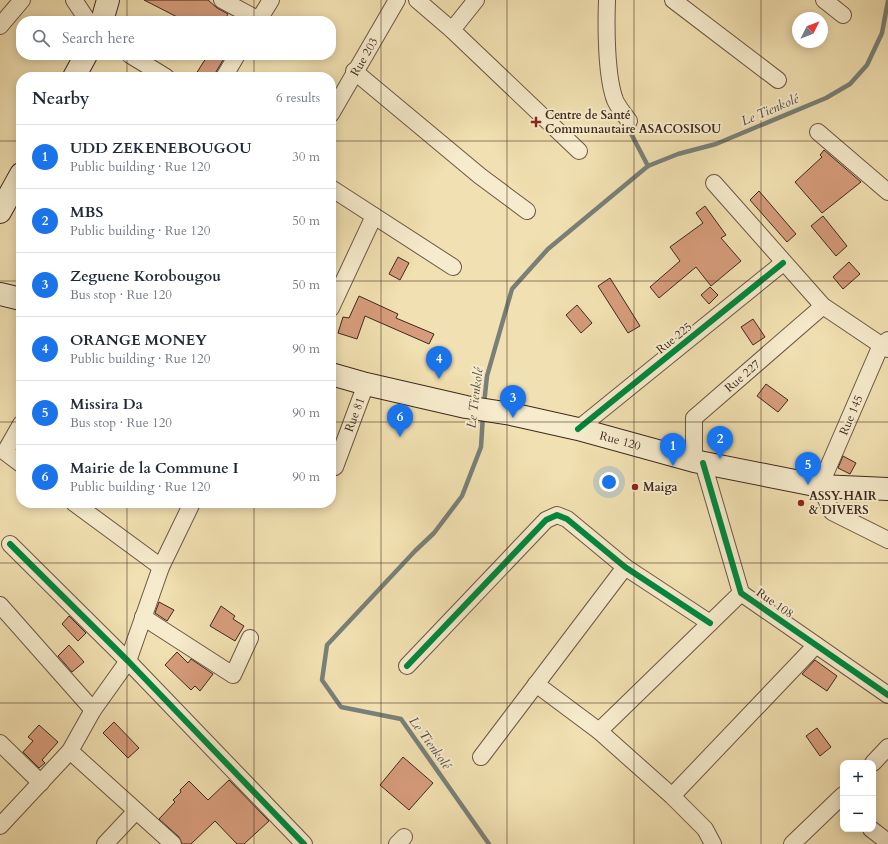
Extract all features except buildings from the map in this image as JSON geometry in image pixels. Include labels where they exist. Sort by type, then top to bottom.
[{"type":"main road","points":[[103,16],[108,0]]},
{"type":"main road","points":[[77,72],[83,60]]},
{"type":"main road","points":[[0,212],[16,183]]},
{"type":"main road","points":[[0,294],[16,298]]},
{"type":"main road","name":"Rue 120","points":[[336,375],[366,384],[466,407],[511,414],[578,429],[698,462],[820,486],[888,489]]},
{"type":"street","points":[[0,26],[22,0]]},
{"type":"street","points":[[74,0],[85,16]]},
{"type":"street","points":[[222,0],[251,16]]},
{"type":"street","points":[[261,16],[271,0]]},
{"type":"street","name":"Rue 203","points":[[336,105],[396,0]]},
{"type":"street","points":[[417,0],[452,30],[579,151]]},
{"type":"street","points":[[452,30],[476,0]]},
{"type":"street","points":[[607,0],[606,32],[611,79],[615,100],[628,121]]},
{"type":"street","points":[[673,0],[778,80]]},
{"type":"street","points":[[824,0],[843,15]]},
{"type":"street","points":[[138,60],[158,72]]},
{"type":"street","points":[[227,72],[234,60]]},
{"type":"street","points":[[354,71],[480,176],[527,211]]},
{"type":"street","points":[[818,132],[888,192]]},
{"type":"street","points":[[714,183],[783,263],[823,306],[886,344]]},
{"type":"street","points":[[336,191],[453,267]]},
{"type":"street","points":[[336,297],[374,216]]},
{"type":"street","name":"Rue 225","points":[[578,429],[783,263]]},
{"type":"street","name":"Rue 227","points":[[698,462],[694,418],[823,306]]},
{"type":"street","name":"Rue 145","points":[[820,486],[886,344]]},
{"type":"street","name":"Rue 81","points":[[336,464],[366,384]]},
{"type":"street","points":[[16,433],[5,452],[16,460]]},
{"type":"street","name":"Rue 108","points":[[698,462],[741,594],[888,695]]},
{"type":"street","points":[[820,486],[832,512],[888,540]]},
{"type":"street","points":[[81,508],[161,567]]},
{"type":"street","points":[[0,826],[70,751],[93,710],[128,661],[161,567],[190,508]]},
{"type":"street","points":[[408,666],[546,520],[557,515],[567,520],[625,567],[710,624]]},
{"type":"street","points":[[10,544],[128,661],[304,844]]},
{"type":"street","points":[[481,757],[625,567]]},
{"type":"street","points":[[599,731],[741,594]]},
{"type":"street","points":[[3,614],[93,710]]},
{"type":"street","points":[[143,617],[233,675],[250,638]]},
{"type":"street","points":[[672,796],[816,645]]},
{"type":"street","points":[[536,684],[599,731],[672,796],[705,829],[712,844]]},
{"type":"street","points":[[0,743],[41,782]]},
{"type":"street","points":[[876,760],[888,748]]},
{"type":"street","points":[[70,751],[173,844]]},
{"type":"street","points":[[792,844],[840,803]]},
{"type":"street","points":[[105,844],[136,811]]},
{"type":"street","points":[[875,832],[888,842]]},
{"type":"waterway","name":"Le Tienkolé","points":[[484,404],[487,376],[512,289],[548,249],[648,166],[678,154],[716,144],[826,98],[850,84],[867,65],[882,33],[888,1]]},
{"type":"waterway","points":[[626,124],[648,166]]},
{"type":"waterway","name":"Le Tienkolé","points":[[483,415],[481,447],[462,496],[434,533],[415,551],[327,645],[322,680],[341,707],[401,719],[489,844]]},
{"type":"cycle path","points":[[578,429],[783,263]]},
{"type":"cycle path","points":[[703,463],[741,593],[888,695]]},
{"type":"cycle path","points":[[407,666],[546,520],[557,515],[567,519],[625,567],[710,623]]},
{"type":"cycle path","points":[[10,544],[128,661],[304,844]]},
{"type":"place","name":"Centre de Santé Communautaire ASACOSISOU","points":[[536,122]]},
{"type":"place","name":"ORANGE MONEY","points":[[439,379]]},
{"type":"place","name":"Zeguene Korobougou","points":[[513,418]]},
{"type":"place","name":"Mairie de la Commune I","points":[[400,437]]},
{"type":"place","name":"MBS","points":[[720,459]]},
{"type":"place","name":"UDD ZEKENEBOUGOU","points":[[673,466]]},
{"type":"place","name":"Missira Da","points":[[808,485]]},
{"type":"place","name":"Maiga","points":[[635,487]]},
{"type":"place","name":"ASSY HAIR & DIVERS","points":[[801,503]]}]
